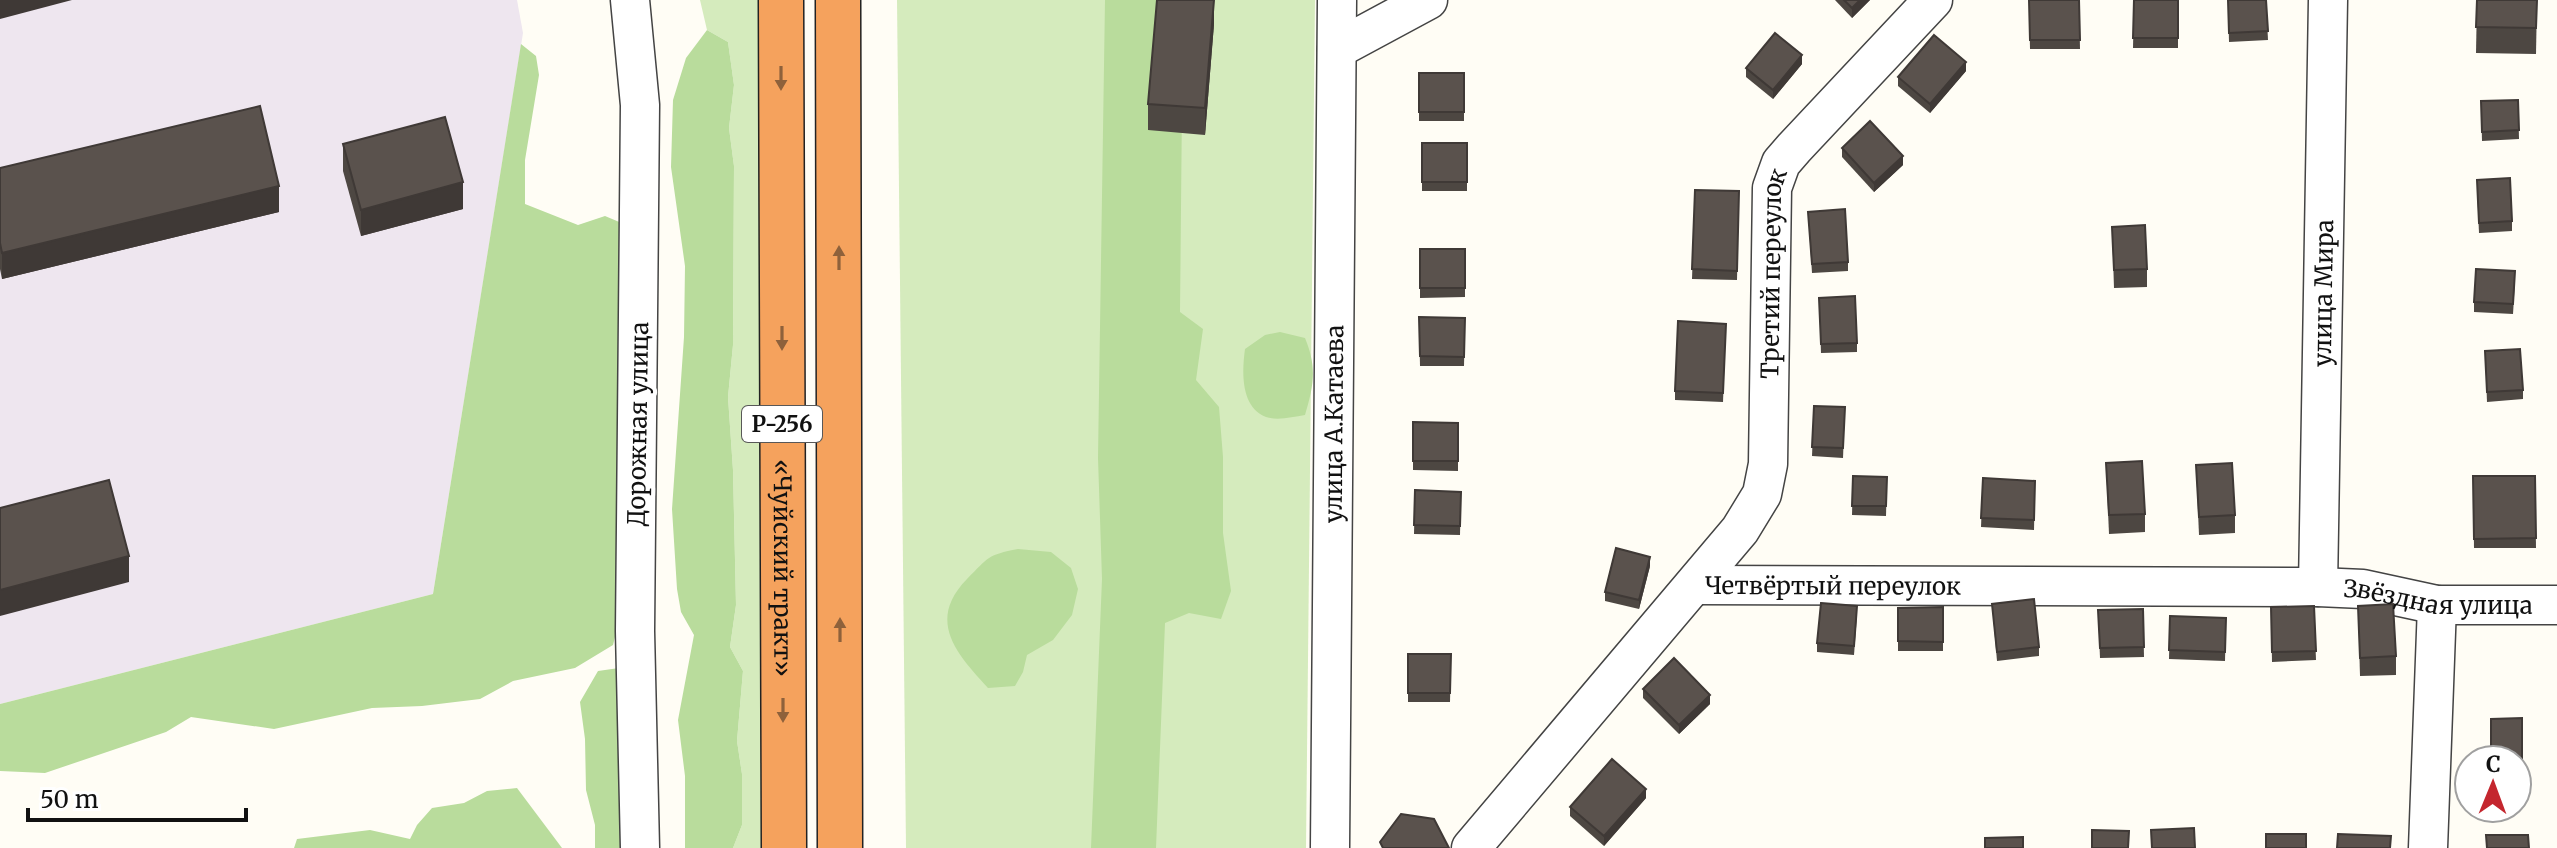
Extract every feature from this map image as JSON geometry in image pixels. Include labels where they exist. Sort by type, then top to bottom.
[{"type":"highway","name":"«Чуйский тракт»","points":[[781,0],[784,848]]},
{"type":"highway","name":"Р-256","points":[[838,0],[840,848]]},
{"type":"street","name":"Дорожная улица","points":[[630,0],[640,105],[635,631],[640,848]]},
{"type":"street","name":"улица А.Катаева","points":[[1330,848],[1337,0]]},
{"type":"street","points":[[1337,49],[1428,0]]},
{"type":"street","name":"Третий переулок","points":[[1695,585],[1753,512],[1767,479],[1772,188],[1781,163],[1933,0]]},
{"type":"street","name":"улица Мира","points":[[2318,587],[2328,0]]},
{"type":"street","name":"Четвёртый переулок","points":[[1471,848],[1695,585],[2318,587]]},
{"type":"street","name":"Звёздная улица","points":[[2318,587],[2363,589],[2437,605],[2557,605]]},
{"type":"street","points":[[2428,848],[2437,605]]},
{"type":"shaded area","points":[[0,0],[517,0],[523,33],[433,594],[0,704]]},
{"type":"green space","points":[[700,0],[766,0],[768,848],[733,848],[742,825],[742,774],[737,741],[743,671],[730,647],[736,605],[728,397],[733,345],[734,166],[729,128],[734,85],[728,42],[707,30]]},
{"type":"green space","points":[[897,0],[1315,0],[1306,848],[906,848]]},
{"type":"green space","points":[[1105,0],[1183,0],[1180,312],[1203,329],[1196,380],[1219,407],[1223,457],[1223,533],[1231,591],[1221,619],[1189,613],[1165,623],[1156,848],[1091,848],[1102,579],[1098,458]]},
{"type":"green space","points":[[707,30],[728,42],[734,85],[729,128],[734,166],[733,345],[728,397],[736,605],[730,647],[743,671],[737,741],[742,774],[742,825],[733,848],[685,848],[685,776],[678,720],[694,635],[681,612],[672,509],[684,337],[685,266],[671,167],[673,100],[686,58]]},
{"type":"green space","points":[[521,44],[536,56],[539,75],[525,160],[525,204],[578,225],[605,216],[624,224],[618,625],[613,645],[575,668],[513,681],[480,699],[372,708],[274,729],[191,717],[166,732],[45,773],[0,771],[0,704],[433,594]]},
{"type":"green space","points":[[1280,332],[1305,338],[1313,376],[1305,415],[1275,419],[1266,417],[1251,405],[1243,368],[1245,349],[1265,335]]},
{"type":"green space","points":[[1018,549],[1051,552],[1071,568],[1078,589],[1072,615],[1053,640],[1027,655],[1023,672],[1015,686],[988,688],[966,663],[950,636],[947,623],[949,609],[955,594],[985,561],[994,555]]},
{"type":"green space","points":[[619,668],[622,848],[595,848],[595,825],[586,790],[585,739],[580,702],[598,671]]},
{"type":"green space","points":[[517,788],[562,848],[294,848],[297,839],[370,830],[410,839],[432,808],[464,803],[487,791]]},
{"type":"building","points":[[1157,0],[1214,0],[1205,108],[1148,104]]},
{"type":"building","points":[[1844,0],[1860,0],[1852,8]]},
{"type":"building","points":[[2029,0],[2079,0],[2080,40],[2030,40]]},
{"type":"building","points":[[2134,0],[2178,0],[2178,38],[2133,38]]},
{"type":"building","points":[[2228,0],[2266,0],[2268,31],[2229,33]]},
{"type":"building","points":[[2477,0],[2537,0],[2536,28],[2476,27]]},
{"type":"building","points":[[1775,33],[1802,55],[1773,90],[1746,68]]},
{"type":"building","points":[[1934,35],[1966,62],[1930,104],[1898,77]]},
{"type":"building","points":[[1419,73],[1464,73],[1464,112],[1419,112]]},
{"type":"building","points":[[2518,100],[2519,130],[2482,132],[2481,101]]},
{"type":"building","points":[[260,106],[279,186],[2,253],[0,168]]},
{"type":"building","points":[[445,117],[463,182],[361,210],[343,144]]},
{"type":"building","points":[[1870,121],[1903,156],[1874,183],[1842,148]]},
{"type":"building","points":[[1422,143],[1467,143],[1467,182],[1422,182]]},
{"type":"building","points":[[2510,178],[2512,221],[2479,223],[2477,180]]},
{"type":"building","points":[[1695,190],[1739,191],[1737,271],[1692,269]]},
{"type":"building","points":[[1845,209],[1848,262],[1812,264],[1808,212]]},
{"type":"building","points":[[2145,225],[2147,269],[2114,270],[2112,227]]},
{"type":"building","points":[[1420,249],[1465,249],[1465,288],[1420,288]]},
{"type":"building","points":[[2476,269],[2515,271],[2513,304],[2474,302]]},
{"type":"building","points":[[1855,296],[1857,343],[1821,344],[1819,298]]},
{"type":"building","points":[[1419,317],[1465,318],[1464,357],[1420,356]]},
{"type":"building","points":[[1678,321],[1726,324],[1723,393],[1675,391]]},
{"type":"building","points":[[2520,349],[2523,390],[2487,392],[2485,351]]},
{"type":"building","points":[[1814,406],[1845,407],[1843,448],[1812,447]]},
{"type":"building","points":[[1413,422],[1458,423],[1458,461],[1413,461]]},
{"type":"building","points":[[2142,461],[2145,514],[2109,515],[2106,463]]},
{"type":"building","points":[[2232,463],[2235,515],[2199,517],[2196,465]]},
{"type":"building","points":[[1853,476],[1887,477],[1886,506],[1852,506]]},
{"type":"building","points":[[2473,476],[2535,476],[2536,538],[2474,539]]},
{"type":"building","points":[[1983,478],[2035,481],[2034,520],[1981,518]]},
{"type":"building","points":[[109,480],[129,556],[0,590],[0,508]]},
{"type":"building","points":[[1415,490],[1461,492],[1460,526],[1414,525]]},
{"type":"building","points":[[1616,548],[1650,557],[1639,600],[1605,592]]},
{"type":"building","points":[[2034,599],[2039,647],[1997,652],[1992,604]]},
{"type":"building","points":[[1821,603],[1857,606],[1854,646],[1817,643]]},
{"type":"building","points":[[2393,604],[2396,656],[2360,658],[2358,606]]},
{"type":"building","points":[[2314,606],[2316,651],[2272,652],[2271,607]]},
{"type":"building","points":[[1943,607],[1943,642],[1898,641],[1898,608]]},
{"type":"building","points":[[2143,609],[2144,647],[2100,648],[2098,610]]},
{"type":"building","points":[[2170,616],[2226,618],[2225,652],[2169,650]]},
{"type":"building","points":[[1408,654],[1451,654],[1450,693],[1408,693]]},
{"type":"building","points":[[1674,658],[1710,695],[1679,725],[1643,689]]},
{"type":"building","points":[[2522,718],[2522,744],[2491,744],[2491,719]]},
{"type":"building","points":[[1612,759],[1646,789],[1604,836],[1570,807]]},
{"type":"building","points":[[1401,814],[1434,819],[1449,848],[1383,848],[1380,842]]},
{"type":"building","points":[[2194,828],[2195,848],[2152,848],[2151,830]]},
{"type":"building","points":[[2092,830],[2129,831],[2128,848],[2092,848]]},
{"type":"building","points":[[2266,834],[2306,834],[2306,848],[2266,848]]},
{"type":"building","points":[[2338,834],[2391,836],[2390,848],[2337,848]]},
{"type":"building","points":[[2486,835],[2528,835],[2529,848],[2487,848]]},
{"type":"building","points":[[2023,837],[2023,848],[1985,848],[1985,838]]}]
